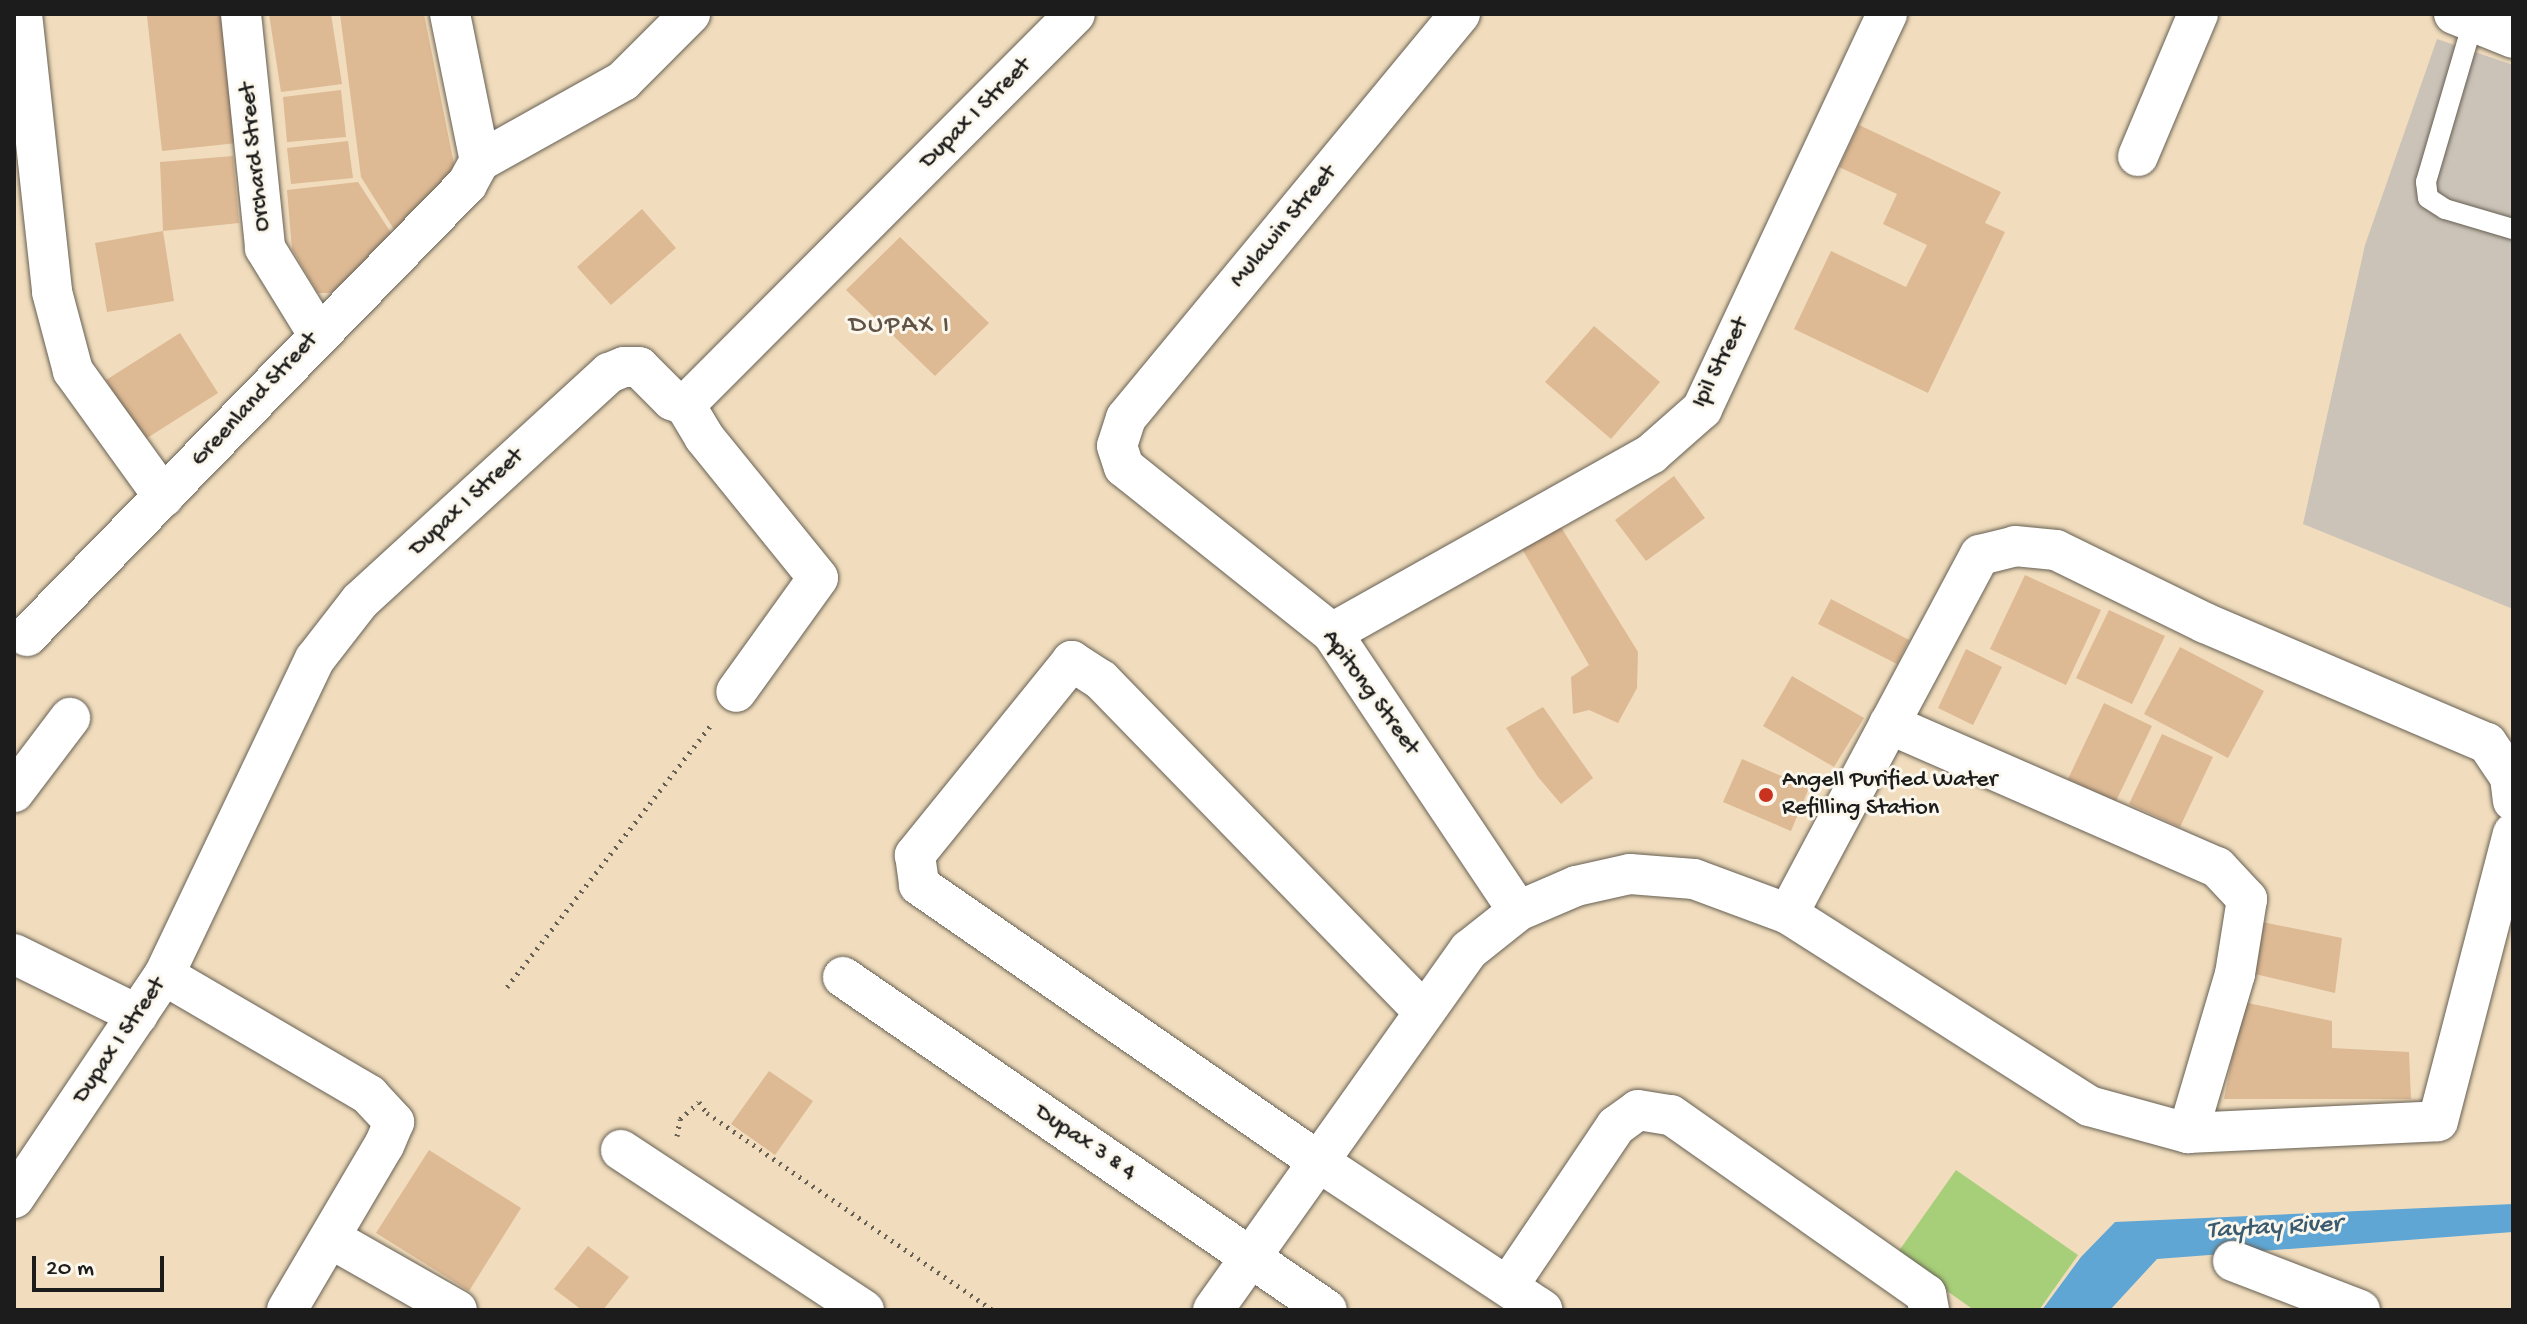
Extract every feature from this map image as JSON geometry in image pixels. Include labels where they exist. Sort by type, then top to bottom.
[{"type":"street","points":[[22,14],[52,292],[73,371],[164,497]]},
{"type":"street","name":"Orchard Street","points":[[241,14],[265,248],[318,334]]},
{"type":"street","points":[[450,14],[480,161],[623,81],[690,14]]},
{"type":"street","name":"Dupax I Street","points":[[14,1198],[164,975],[315,659],[360,601],[609,373],[624,367],[639,367],[672,400],[685,405],[1075,14]]},
{"type":"street","name":"Mulawin Street","points":[[1117,446],[1126,418],[1460,14]]},
{"type":"street","name":"Ipil Street","points":[[1332,633],[1651,454],[1702,409],[1887,14]]},
{"type":"street","points":[[2138,156],[2198,14]]},
{"type":"street","points":[[2463,18],[2513,38]]},
{"type":"street","name":"Greenland Street","points":[[27,636],[467,184],[480,161]]},
{"type":"street","points":[[685,405],[704,437],[818,578],[736,692]]},
{"type":"street","name":"Apitong Street","points":[[1117,446],[1124,467],[1332,633],[1518,911]]},
{"type":"street","points":[[1788,914],[1980,555],[2015,546],[2056,550],[2205,623],[2487,743],[2510,777],[2513,801]]},
{"type":"street","points":[[1424,1012],[1101,680],[1072,661],[915,855],[919,885],[1319,1162],[1543,1310]]},
{"type":"street","points":[[14,792],[70,718]]},
{"type":"street","points":[[1889,724],[2217,867],[2247,899],[2235,974],[2188,1133]]},
{"type":"street","points":[[1213,1310],[1253,1258],[1469,950],[1518,911],[1576,886],[1630,874],[1694,879],[1788,914],[2089,1106],[2188,1133],[2438,1121],[2513,834]]},
{"type":"street","points":[[14,954],[138,1015]]},
{"type":"street","points":[[164,975],[369,1095],[394,1122],[287,1310]]},
{"type":"street","name":"Dupax 3 & 4","points":[[843,977],[1327,1310]]},
{"type":"street","points":[[1508,1286],[1616,1126],[1638,1110],[1671,1115],[1926,1294],[1929,1310]]},
{"type":"street","points":[[621,1150],[659,1172],[864,1310]]},
{"type":"street","points":[[330,1238],[457,1310]]},
{"type":"street","points":[[2233,1261],[2360,1310]]},
{"type":"lane","points":[[2463,18],[2426,182],[2428,198],[2445,209],[2513,229]]},
{"type":"path","points":[[507,987],[736,692]]},
{"type":"path","points":[[659,1172],[676,1144],[680,1119],[699,1102],[707,1113],[993,1310]]},
{"type":"shaded area","points":[[2437,39],[2513,65],[2513,609],[2303,524],[2365,245]]},
{"type":"green space","points":[[1956,1170],[2078,1255],[2039,1310],[1974,1310],[1896,1255]]},
{"type":"water","name":"Taytay River","points":[[2513,1204],[2513,1232],[2157,1259],[2110,1310],[2042,1310],[2081,1257],[2115,1222]]},
{"type":"building","points":[[223,14],[237,143],[162,151],[147,16]]},
{"type":"building","points":[[269,14],[331,14],[342,84],[281,92]]},
{"type":"building","points":[[340,14],[424,14],[456,174],[395,231],[361,177]]},
{"type":"building","points":[[341,90],[346,137],[287,142],[283,97]]},
{"type":"building","points":[[1859,125],[2001,192],[1985,223],[2005,232],[1928,393],[1794,329],[1831,251],[1906,287],[1927,245],[1883,224],[1897,194],[1839,167]]},
{"type":"building","points":[[348,141],[353,178],[291,184],[287,148]]},
{"type":"building","points":[[233,156],[239,223],[163,231],[160,162]]},
{"type":"building","points":[[358,182],[395,239],[331,293],[318,293],[292,249],[287,190]]},
{"type":"building","points":[[642,209],[676,248],[611,305],[577,267]]},
{"type":"building","points":[[163,231],[174,301],[107,312],[95,243]]},
{"type":"building","points":[[900,237],[989,323],[935,376],[846,290]]},
{"type":"building","points":[[1594,326],[1660,382],[1611,439],[1545,382]]},
{"type":"building","points":[[180,333],[218,393],[144,440],[106,380]]},
{"type":"building","points":[[1674,476],[1705,518],[1646,561],[1615,520]]},
{"type":"building","points":[[1561,527],[1638,652],[1637,688],[1618,723],[1589,710],[1573,714],[1571,677],[1589,665],[1521,547]]},
{"type":"building","points":[[2025,575],[2101,610],[2066,685],[1990,649]]},
{"type":"building","points":[[1831,599],[1909,640],[1897,664],[1818,624]]},
{"type":"building","points":[[2109,610],[2165,636],[2132,704],[2076,678]]},
{"type":"building","points":[[2180,647],[2264,691],[2228,758],[2144,714]]},
{"type":"building","points":[[1966,649],[2002,667],[1973,725],[1938,708]]},
{"type":"building","points":[[1792,676],[1864,718],[1834,767],[1763,726]]},
{"type":"building","points":[[2104,703],[2152,726],[2116,801],[2068,779]]},
{"type":"building","points":[[1543,707],[1593,778],[1561,804],[1538,777],[1506,728]]},
{"type":"building","points":[[2162,734],[2213,757],[2180,827],[2129,804]]},
{"type":"building","name":"Angell Purified Water Refilling Station","points":[[1742,759],[1809,788],[1791,831],[1723,802]]},
{"type":"building","points":[[2262,922],[2342,938],[2335,993],[2255,974]]},
{"type":"building","points":[[2243,1002],[2332,1021],[2332,1048],[2409,1052],[2411,1099],[2224,1099]]},
{"type":"building","points":[[769,1071],[813,1101],[775,1155],[731,1124]]},
{"type":"building","points":[[429,1150],[521,1208],[469,1291],[376,1233]]},
{"type":"building","points":[[588,1246],[629,1277],[603,1310],[582,1310],[554,1289]]},
{"type":"place","name":"Angell Purified Water Refilling Station","points":[[1766,795]]},
{"type":"district","name":"DUPAX I","points":[[900,327]]}]
